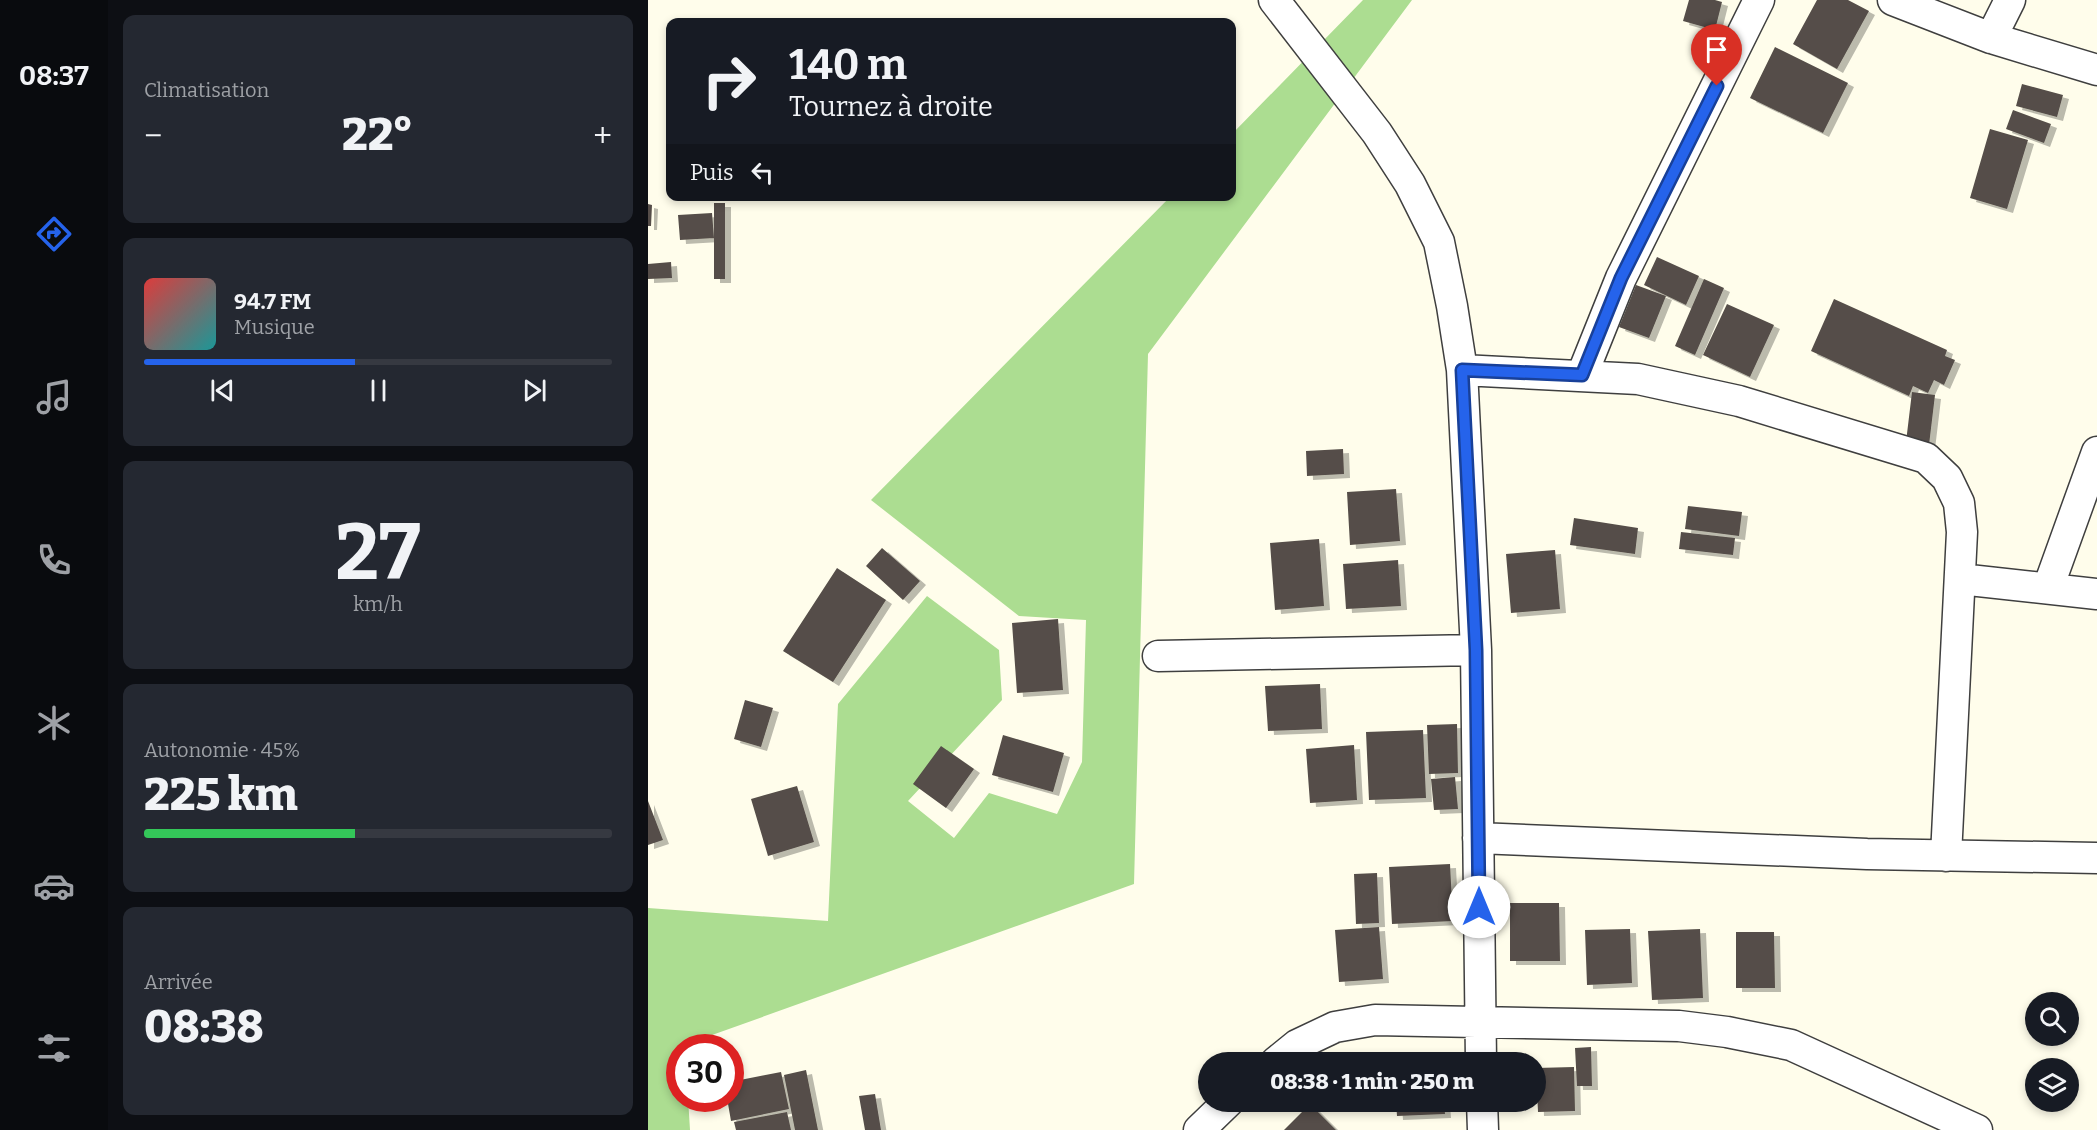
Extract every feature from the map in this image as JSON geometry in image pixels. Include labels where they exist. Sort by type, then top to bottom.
[{"type":"street","points":[[1275,0],[1377,133],[1410,184],[1439,242],[1462,370],[1476,650],[1481,1052]]},
{"type":"street","points":[[1582,375],[1621,278],[1759,0]]},
{"type":"street","points":[[1893,0],[1991,38],[2097,69]]},
{"type":"street","points":[[1991,38],[2010,0]]},
{"type":"street","points":[[1462,370],[1638,379],[1739,401],[1926,458],[1947,478],[1959,503],[1962,532],[1946,856]]},
{"type":"street","points":[[2048,588],[2097,452]]},
{"type":"street","points":[[1960,579],[2097,594]]},
{"type":"street","points":[[1158,656],[1476,650]]},
{"type":"street","points":[[1478,838],[1946,856],[2097,858]]},
{"type":"street","points":[[1288,1052],[1297,1045],[1335,1027],[1375,1020],[1679,1026],[1727,1032],[1791,1045],[1977,1130]]},
{"type":"street","points":[[1199,1130],[1218,1112]]},
{"type":"street","points":[[1482,1112],[1483,1130]]},
{"type":"green space","points":[[1363,0],[1412,0],[1148,354],[1134,884],[715,1034],[666,1034],[666,1112],[689,1112],[690,1130],[648,1130],[648,908],[828,921],[838,704],[927,596],[999,650],[1002,700],[908,801],[954,838],[989,793],[1057,814],[1082,762],[1086,620],[1019,616],[871,500],[1166,201],[1236,201],[1236,130]]},
{"type":"building","points":[[1689,0],[1722,2],[1715,30],[1683,21]]},
{"type":"building","points":[[1817,0],[1848,0],[1869,11],[1837,69],[1793,44]]},
{"type":"building","points":[[1775,47],[1848,83],[1823,133],[1750,98]]},
{"type":"building","points":[[2022,84],[2063,95],[2057,117],[2016,106]]},
{"type":"building","points":[[2013,110],[2051,124],[2044,143],[2006,129]]},
{"type":"building","points":[[1990,129],[2028,140],[2007,209],[1970,198]]},
{"type":"building","points":[[714,203],[725,203],[725,279],[714,279]]},
{"type":"building","points":[[648,204],[652,205],[651,226],[648,226]]},
{"type":"building","points":[[712,213],[714,238],[680,240],[678,215]]},
{"type":"building","points":[[1657,257],[1699,276],[1686,305],[1644,285]]},
{"type":"building","points":[[671,262],[672,278],[648,279],[648,264]]},
{"type":"building","points":[[1704,279],[1724,288],[1695,355],[1675,346]]},
{"type":"building","points":[[1636,285],[1666,296],[1649,338],[1619,327]]},
{"type":"building","points":[[1834,299],[1947,350],[1945,356],[1955,360],[1944,385],[1934,380],[1928,393],[1913,386],[1909,396],[1811,351]]},
{"type":"building","points":[[1727,304],[1774,325],[1750,377],[1703,355]]},
{"type":"building","points":[[1912,392],[1935,395],[1929,445],[1906,442]]},
{"type":"building","points":[[1343,449],[1344,474],[1307,476],[1306,451]]},
{"type":"building","points":[[1396,489],[1400,541],[1350,545],[1347,492]]},
{"type":"building","points":[[1688,506],[1742,512],[1739,536],[1685,529]]},
{"type":"building","points":[[1574,518],[1638,528],[1635,554],[1570,545]]},
{"type":"building","points":[[1681,532],[1735,538],[1733,555],[1679,549]]},
{"type":"building","points":[[1319,539],[1324,606],[1275,610],[1270,543]]},
{"type":"building","points":[[882,548],[920,581],[903,600],[866,566]]},
{"type":"building","points":[[1555,550],[1560,609],[1511,613],[1506,554]]},
{"type":"building","points":[[1398,560],[1401,606],[1346,609],[1343,564]]},
{"type":"building","points":[[837,568],[886,600],[833,682],[783,651]]},
{"type":"building","points":[[1058,619],[1063,690],[1017,693],[1012,623]]},
{"type":"building","points":[[1320,684],[1322,729],[1268,731],[1265,686]]},
{"type":"building","points":[[745,700],[773,708],[761,747],[734,739]]},
{"type":"building","points":[[1457,724],[1458,773],[1429,774],[1427,725]]},
{"type":"building","points":[[1423,730],[1426,798],[1369,800],[1366,732]]},
{"type":"building","points":[[1003,735],[1064,753],[1053,792],[992,775]]},
{"type":"building","points":[[1354,745],[1357,800],[1310,803],[1306,749]]},
{"type":"building","points":[[941,746],[974,769],[946,808],[913,784]]},
{"type":"building","points":[[1455,777],[1458,809],[1434,810],[1431,779]]},
{"type":"building","points":[[797,786],[814,842],[768,856],[751,799]]},
{"type":"building","points":[[648,801],[663,840],[648,845]]},
{"type":"building","points":[[1450,864],[1453,921],[1392,924],[1389,867]]},
{"type":"building","points":[[1377,873],[1379,923],[1356,924],[1354,874]]},
{"type":"building","points":[[1510,903],[1559,903],[1560,961],[1510,961]]},
{"type":"building","points":[[1379,927],[1383,979],[1339,982],[1335,930]]},
{"type":"building","points":[[1630,929],[1632,983],[1587,985],[1585,930]]},
{"type":"building","points":[[1700,929],[1703,998],[1652,1000],[1648,931]]},
{"type":"building","points":[[1736,932],[1774,932],[1775,988],[1736,988]]},
{"type":"building","points":[[1591,1047],[1592,1086],[1577,1086],[1575,1048]]},
{"type":"building","points":[[1574,1067],[1575,1111],[1546,1112],[1546,1068]]},
{"type":"building","points":[[806,1070],[818,1130],[795,1130],[784,1075]]},
{"type":"building","points":[[781,1072],[789,1109],[731,1121],[729,1112],[744,1112],[744,1079]]},
{"type":"building","points":[[875,1094],[881,1130],[865,1130],[859,1096]]},
{"type":"building","points":[[787,1112],[791,1130],[736,1130],[734,1122]]},
{"type":"building","points":[[1302,1112],[1318,1112],[1336,1130],[1284,1130]]},
{"type":"building","points":[[1397,1112],[1445,1112],[1445,1114],[1397,1116]]},
{"type":"route","points":[[1479,907],[1476,650],[1462,370],[1582,375],[1621,278],[1717,86]]}]
